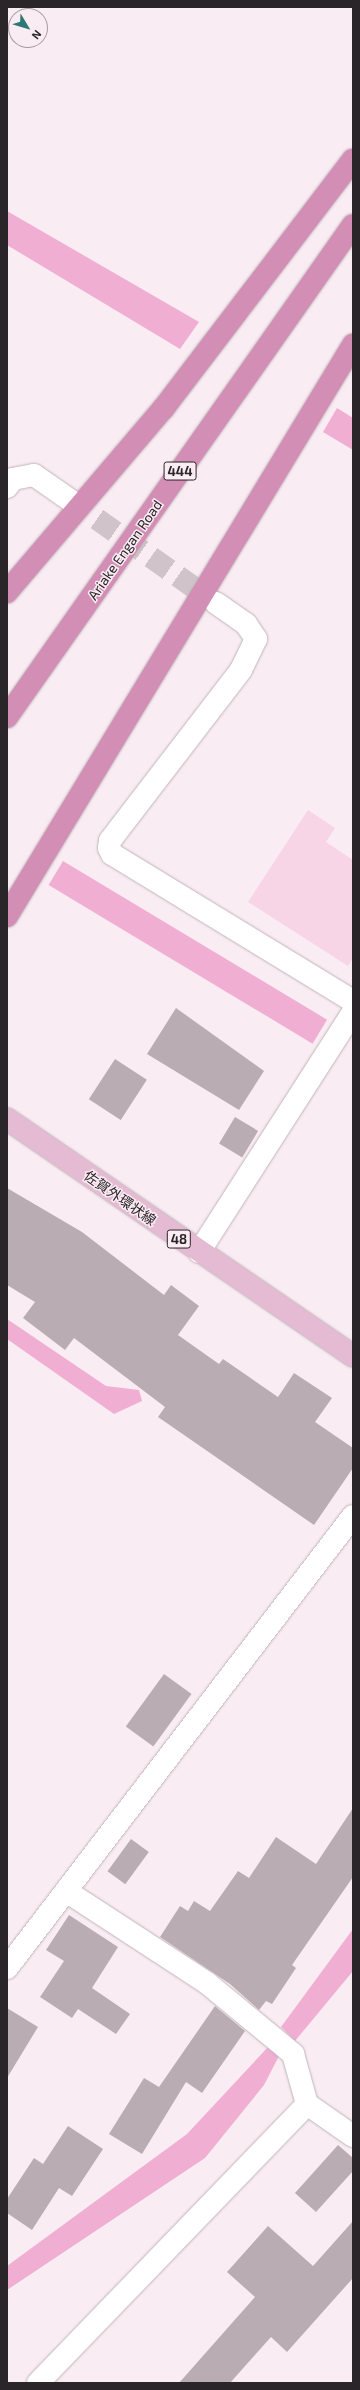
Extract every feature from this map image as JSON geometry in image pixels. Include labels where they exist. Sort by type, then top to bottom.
[{"type":"highway","points":[[7,592],[163,408],[353,160]]},
{"type":"highway","name":"Ariake Engan Road","points":[[7,717],[353,225]]},
{"type":"highway","points":[[7,916],[353,345]]},
{"type":"main road","name":"佐賀外環状線","points":[[7,1119],[199,1252],[353,1356]]},
{"type":"street","points":[[7,487],[14,479],[34,475],[70,500]]},
{"type":"street","points":[[216,604],[246,624],[256,639],[241,670],[110,840],[108,848],[112,854],[353,1001]]},
{"type":"street","points":[[199,1252],[353,1012]]},
{"type":"street","points":[[7,1968],[353,1516]]},
{"type":"street","points":[[66,1891],[207,1983],[293,2054],[306,2104],[353,2136]]},
{"type":"street","points":[[38,2383],[306,2104]]},
{"type":"shaded area","points":[[7,211],[199,322],[180,349],[7,245]]},
{"type":"shaded area","points":[[337,408],[353,418],[353,450],[323,432]]},
{"type":"shaded area","points":[[308,810],[335,828],[326,842],[353,860],[353,958],[348,966],[248,902]]},
{"type":"shaded area","points":[[63,861],[327,1020],[313,1044],[49,885]]},
{"type":"shaded area","points":[[7,1319],[106,1386],[139,1390],[142,1401],[114,1414],[7,1339]]},
{"type":"shaded area","points":[[353,1929],[353,1971],[295,2041],[281,2027]]},
{"type":"shaded area","points":[[268,2047],[280,2054],[264,2085],[205,2158],[7,2290],[7,2266],[187,2134]]},
{"type":"building","points":[[176,1008],[264,1071],[239,1110],[147,1054]]},
{"type":"building","points":[[115,1059],[147,1080],[121,1120],[89,1099]]},
{"type":"building","points":[[235,1117],[258,1131],[242,1157],[219,1144]]},
{"type":"building","points":[[7,1188],[82,1232],[164,1295],[171,1285],[199,1306],[178,1335],[219,1364],[223,1359],[278,1397],[294,1373],[332,1398],[315,1422],[353,1448],[353,1468],[314,1525],[158,1417],[165,1407],[74,1338],[65,1350],[23,1318],[35,1302],[7,1285]]},
{"type":"building","points":[[164,1674],[192,1694],[153,1747],[126,1727]]},
{"type":"building","points":[[353,1808],[353,1877],[292,1965],[296,1968],[272,2004],[266,2001],[259,2010],[230,1984],[160,1937],[180,1906],[188,1911],[194,1901],[210,1911],[238,1871],[249,1878],[276,1837],[316,1864]]},
{"type":"building","points":[[131,1839],[149,1852],[125,1884],[107,1871]]},
{"type":"building","points":[[69,1915],[118,1947],[92,1988],[130,2014],[116,2034],[78,2009],[72,2018],[40,1997],[64,1961],[46,1950]]},
{"type":"building","points":[[215,2006],[245,2031],[202,2093],[186,2082],[142,2154],[109,2134],[144,2078],[159,2087]]},
{"type":"building","points":[[7,2008],[38,2027],[7,2078]]},
{"type":"building","points":[[68,2126],[103,2149],[72,2196],[59,2188],[32,2230],[7,2213],[7,2199],[34,2158],[43,2164]]},
{"type":"building","points":[[338,2145],[353,2158],[353,2171],[316,2212],[295,2193]]},
{"type":"building","points":[[353,2221],[353,2278],[287,2352],[271,2337],[230,2383],[179,2383],[255,2297],[227,2272],[268,2226],[313,2266]]},
{"type":"tunnel","points":[[70,500],[216,603]]}]
